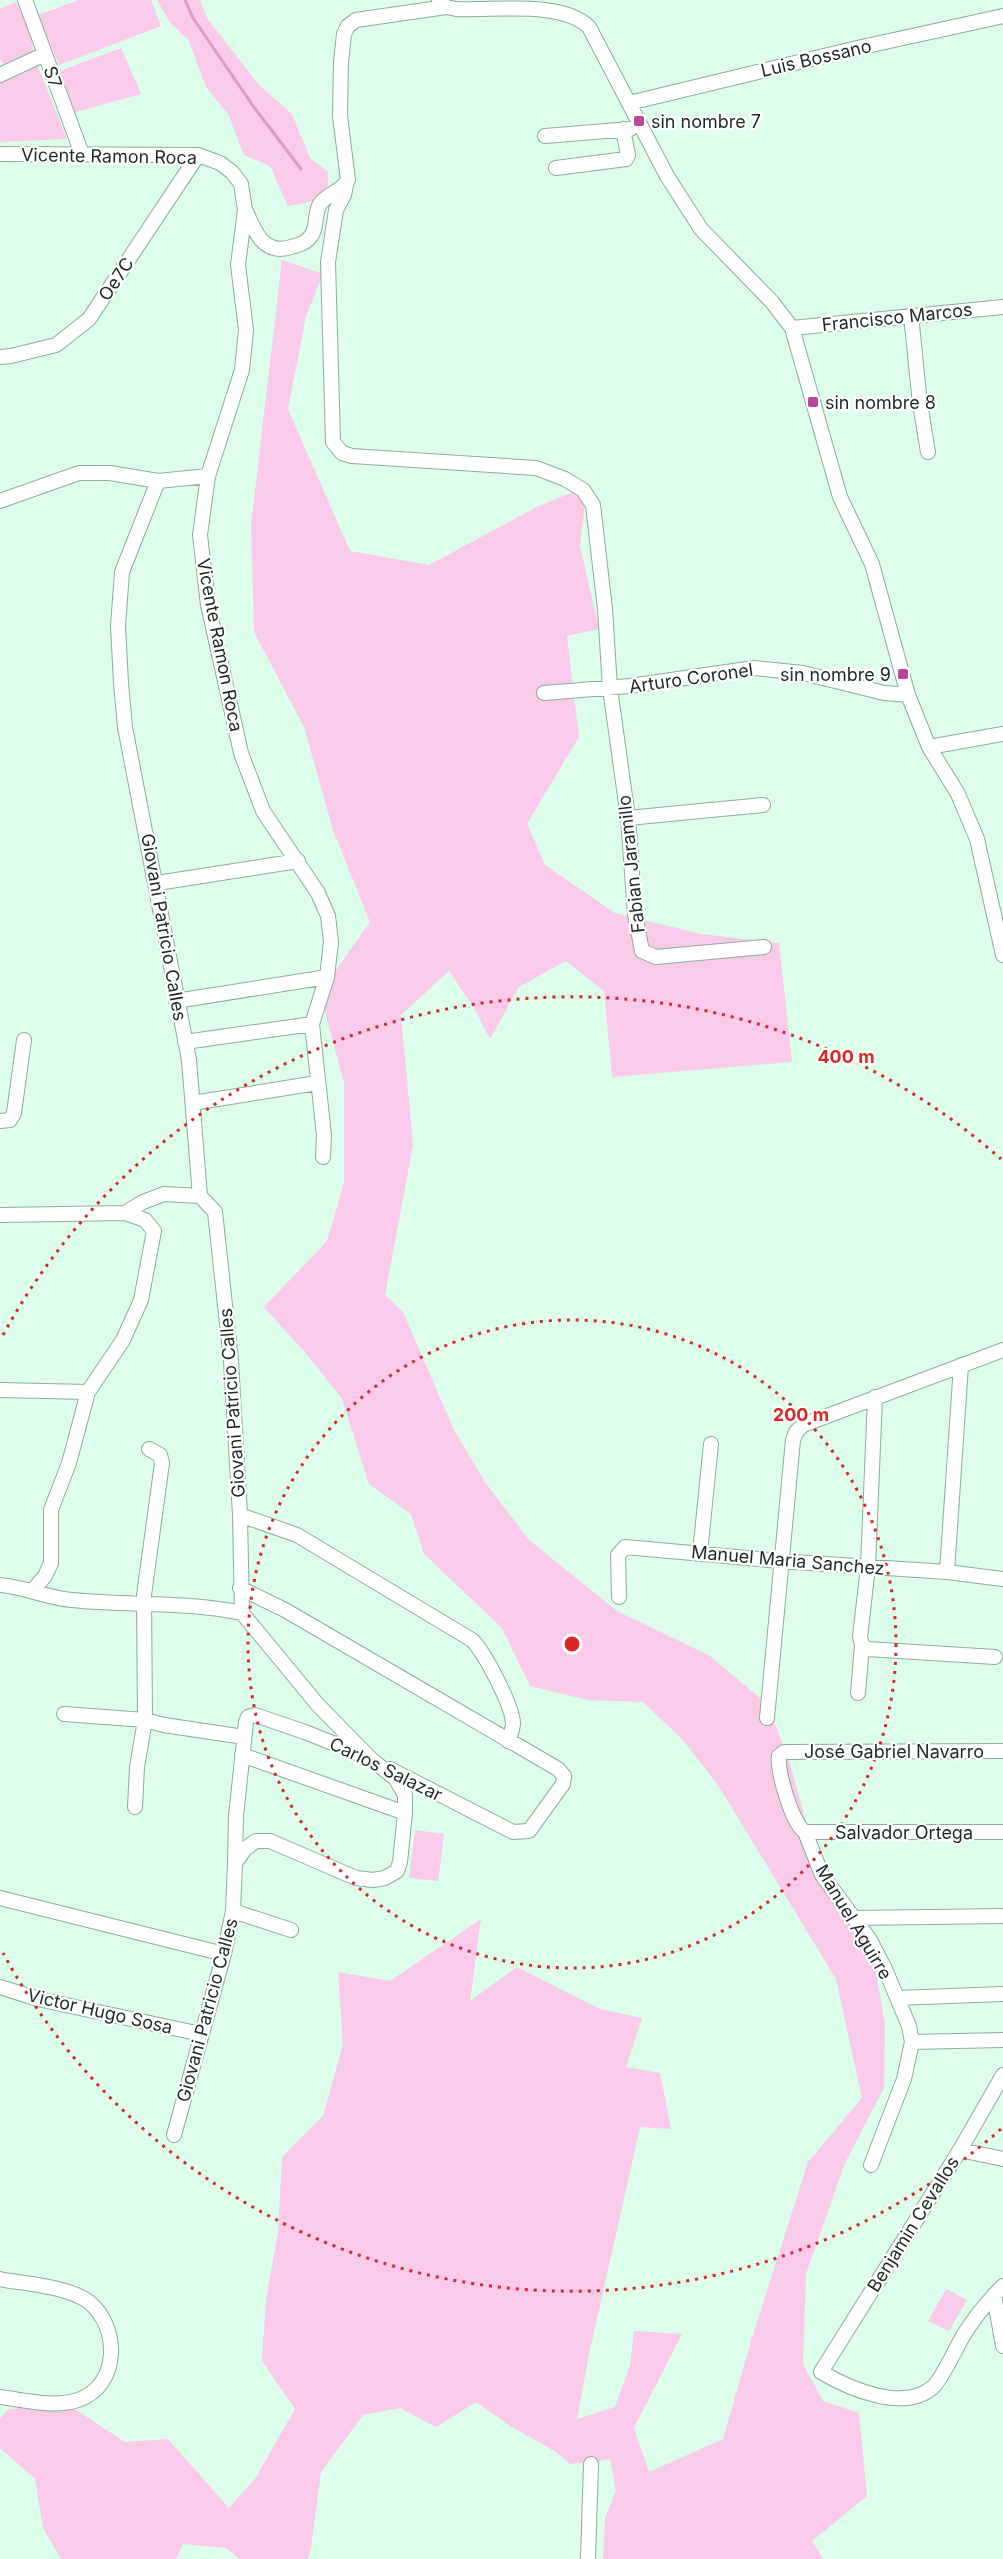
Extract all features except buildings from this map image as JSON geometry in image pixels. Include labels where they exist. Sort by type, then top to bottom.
[{"type":"street","name":"S7","points":[[25,0],[82,154]]},
{"type":"street","points":[[246,210],[260,240],[269,246],[287,249],[300,245],[310,237],[321,203],[346,185],[349,174],[340,116],[340,62],[344,34],[348,26],[356,20],[443,3],[465,9],[556,8],[574,14],[589,27],[667,176],[701,230],[772,302],[792,328],[840,497],[872,564],[908,695],[929,747],[958,794],[977,839],[1003,956]]},
{"type":"street","name":"Luis Bossano","points":[[629,103],[853,49],[1003,16]]},
{"type":"street","points":[[0,75],[45,54]]},
{"type":"street","points":[[545,136],[642,127]]},
{"type":"street","points":[[556,168],[626,159],[628,155],[623,129]]},
{"type":"street","name":"Vicente Ramon Roca","points":[[0,154],[198,155],[220,163],[232,172],[241,184],[246,210],[238,265],[246,330],[242,370],[208,476],[200,535],[208,605],[241,753],[263,811],[318,893],[328,916],[331,942],[327,977],[312,1024],[316,1083],[324,1135],[323,1157]]},
{"type":"street","name":"Oe7C","points":[[0,357],[56,345],[89,319],[198,155]]},
{"type":"street","name":"Fabian Jaramillo","points":[[346,185],[344,195],[336,210],[328,262],[333,442],[342,453],[352,456],[536,468],[565,479],[583,490],[593,505],[605,609],[609,688],[628,818],[636,914],[642,951],[656,957],[764,947]]},
{"type":"street","name":"Francisco Marcos","points":[[792,328],[1003,307]]},
{"type":"street","points":[[911,315],[920,404],[928,452]]},
{"type":"street","points":[[0,501],[79,473],[110,473],[158,482],[208,476]]},
{"type":"street","name":"Giovani Patricio Calles","points":[[158,482],[122,572],[118,626],[125,727],[157,883],[185,1042],[193,1103],[200,1196],[215,1212],[231,1361],[240,1515],[242,1613]]},
{"type":"street","name":"Arturo Coronel","points":[[544,693],[609,688],[754,668],[803,672],[884,693],[908,695]]},
{"type":"street","points":[[929,747],[1003,734]]},
{"type":"street","points":[[628,818],[763,805]]},
{"type":"street","points":[[157,883],[298,861]]},
{"type":"street","points":[[176,1001],[327,977]]},
{"type":"street","points":[[185,1042],[312,1024]]},
{"type":"street","points":[[0,1121],[10,1120],[14,1113],[24,1040]]},
{"type":"street","points":[[193,1103],[316,1083]]},
{"type":"street","points":[[124,1213],[154,1197],[181,1194],[200,1196]]},
{"type":"street","points":[[33,1590],[45,1576],[51,1563],[51,1510],[69,1463],[88,1392],[123,1340],[141,1300],[154,1231],[154,1197]]},
{"type":"street","points":[[0,1215],[124,1213],[145,1220],[154,1231]]},
{"type":"street","points":[[767,1718],[780,1561],[793,1440],[796,1432],[803,1425],[1003,1350]]},
{"type":"street","points":[[947,1572],[961,1365]]},
{"type":"street","points":[[0,1389],[88,1392]]},
{"type":"street","points":[[858,1693],[865,1647],[860,1637],[868,1567],[874,1397]]},
{"type":"street","points":[[700,1553],[711,1444]]},
{"type":"street","points":[[135,1807],[137,1767],[145,1720],[146,1603],[144,1595],[162,1463],[160,1455],[149,1449]]},
{"type":"street","points":[[240,1515],[297,1535],[472,1640],[485,1656],[508,1706],[513,1724],[508,1742],[285,1610],[240,1588]]},
{"type":"street","name":"Manuel Maria Sanchez","points":[[619,1597],[618,1555],[622,1548],[947,1572],[1003,1579]]},
{"type":"street","points":[[0,1585],[33,1590],[67,1600],[109,1604],[146,1603],[217,1607],[242,1613],[318,1705],[371,1759],[396,1779],[405,1795],[400,1862],[397,1871],[385,1878],[373,1880],[356,1878],[270,1841],[256,1841],[245,1849],[235,1863]]},
{"type":"street","points":[[865,1647],[995,1657]]},
{"type":"street","points":[[64,1714],[145,1720],[244,1737]]},
{"type":"street","name":"Carlos Salazar","points":[[248,1718],[255,1715],[305,1732],[371,1759],[513,1832],[529,1831],[563,1784],[564,1776],[558,1770],[508,1742]]},
{"type":"street","name":"Giovani Patricio Calles","points":[[174,2135],[224,1954],[233,1911],[236,1816],[248,1718]]},
{"type":"street","name":"José Gabriel Navarro","points":[[784,1752],[1003,1751]]},
{"type":"street","name":"Manuel Aguirre","points":[[784,1752],[778,1760],[794,1817],[799,1828],[806,1832],[822,1875],[870,1940],[898,1998],[912,2042],[904,2079],[872,2165]]},
{"type":"street","points":[[242,1755],[405,1813]]},
{"type":"street","name":"Salvador Ortega","points":[[806,1832],[1003,1832]]},
{"type":"street","points":[[0,1898],[224,1954]]},
{"type":"street","points":[[233,1911],[291,1930]]},
{"type":"street","points":[[854,1918],[1003,1916]]},
{"type":"street","name":"Victor Hugo Sosa","points":[[0,1987],[38,1999],[201,2034]]},
{"type":"street","points":[[898,1998],[1003,1994]]},
{"type":"street","points":[[912,2042],[1003,2040]]},
{"type":"street","name":"Benjamin Cevallos","points":[[999,2290],[965,2333],[933,2387],[918,2395],[898,2398],[864,2392],[843,2385],[821,2372],[998,2090],[1003,2075]]},
{"type":"street","points":[[960,2150],[1003,2158]]},
{"type":"street","points":[[0,2279],[62,2290],[88,2301],[104,2321],[109,2331],[111,2347],[108,2373],[101,2384],[80,2399],[68,2403],[34,2402],[0,2397]]},
{"type":"street","points":[[999,2290],[1003,2346]]},
{"type":"street","points":[[588,2559],[591,2464]]},
{"type":"shaded area","points":[[79,0],[151,0],[161,26],[59,65],[38,15]]},
{"type":"shaded area","points":[[157,0],[200,0],[207,18],[259,85],[292,114],[310,158],[328,172],[328,186],[315,201],[288,206],[270,166],[244,155],[228,114],[206,87],[188,39],[170,23]]},
{"type":"shaded area","points":[[16,2],[31,32],[33,52],[5,66],[0,59],[0,9]]},
{"type":"shaded area","points":[[121,48],[141,94],[72,113],[57,72]]},
{"type":"shaded area","points":[[36,62],[67,139],[0,142],[0,79]]},
{"type":"shaded area","points":[[282,260],[323,274],[306,316],[288,409],[350,551],[429,565],[537,507],[587,486],[580,546],[599,629],[567,636],[579,737],[527,824],[545,865],[615,913],[701,934],[779,943],[792,1062],[612,1077],[604,991],[566,961],[519,987],[490,1039],[474,1008],[449,971],[401,1015],[413,1145],[385,1295],[403,1312],[454,1430],[485,1482],[529,1540],[617,1611],[710,1656],[767,1704],[788,1757],[821,1875],[871,1944],[885,2024],[884,2088],[845,2163],[806,2274],[803,2364],[823,2401],[859,2413],[867,2496],[812,2541],[823,2559],[603,2559],[605,2518],[616,2491],[610,2459],[570,2464],[556,2452],[512,2427],[476,2402],[436,2427],[400,2408],[363,2415],[321,2472],[308,2559],[240,2559],[226,2548],[183,2544],[176,2559],[61,2559],[43,2528],[35,2479],[0,2448],[0,2418],[9,2409],[67,2404],[125,2442],[168,2439],[229,2508],[255,2479],[295,2409],[262,2361],[266,2300],[278,2232],[282,2157],[323,2116],[343,2044],[338,1972],[390,1981],[481,1919],[470,2001],[517,1967],[600,2009],[642,2018],[626,2067],[660,2073],[671,2129],[640,2127],[588,2359],[577,2419],[615,2407],[630,2365],[634,2331],[682,2334],[634,2428],[649,2472],[723,2439],[751,2341],[808,2162],[862,2098],[836,1979],[718,1785],[682,1739],[643,1702],[588,1700],[530,1686],[502,1628],[424,1554],[411,1514],[369,1484],[342,1399],[309,1357],[264,1307],[327,1241],[344,1183],[344,1083],[320,993],[370,922],[333,830],[304,727],[254,632],[251,525]]},
{"type":"shaded area","points":[[415,1830],[444,1834],[438,1881],[409,1878]]},
{"type":"shaded area","points":[[946,2289],[967,2300],[949,2331],[928,2321]]},
{"type":"waterway","points":[[185,0],[193,18],[253,106],[301,169]]},
{"type":"place","name":"sin nombre 7","points":[[639,121]]},
{"type":"place","name":"sin nombre 8","points":[[813,402]]},
{"type":"place","name":"sin nombre 9","points":[[903,674]]}]
